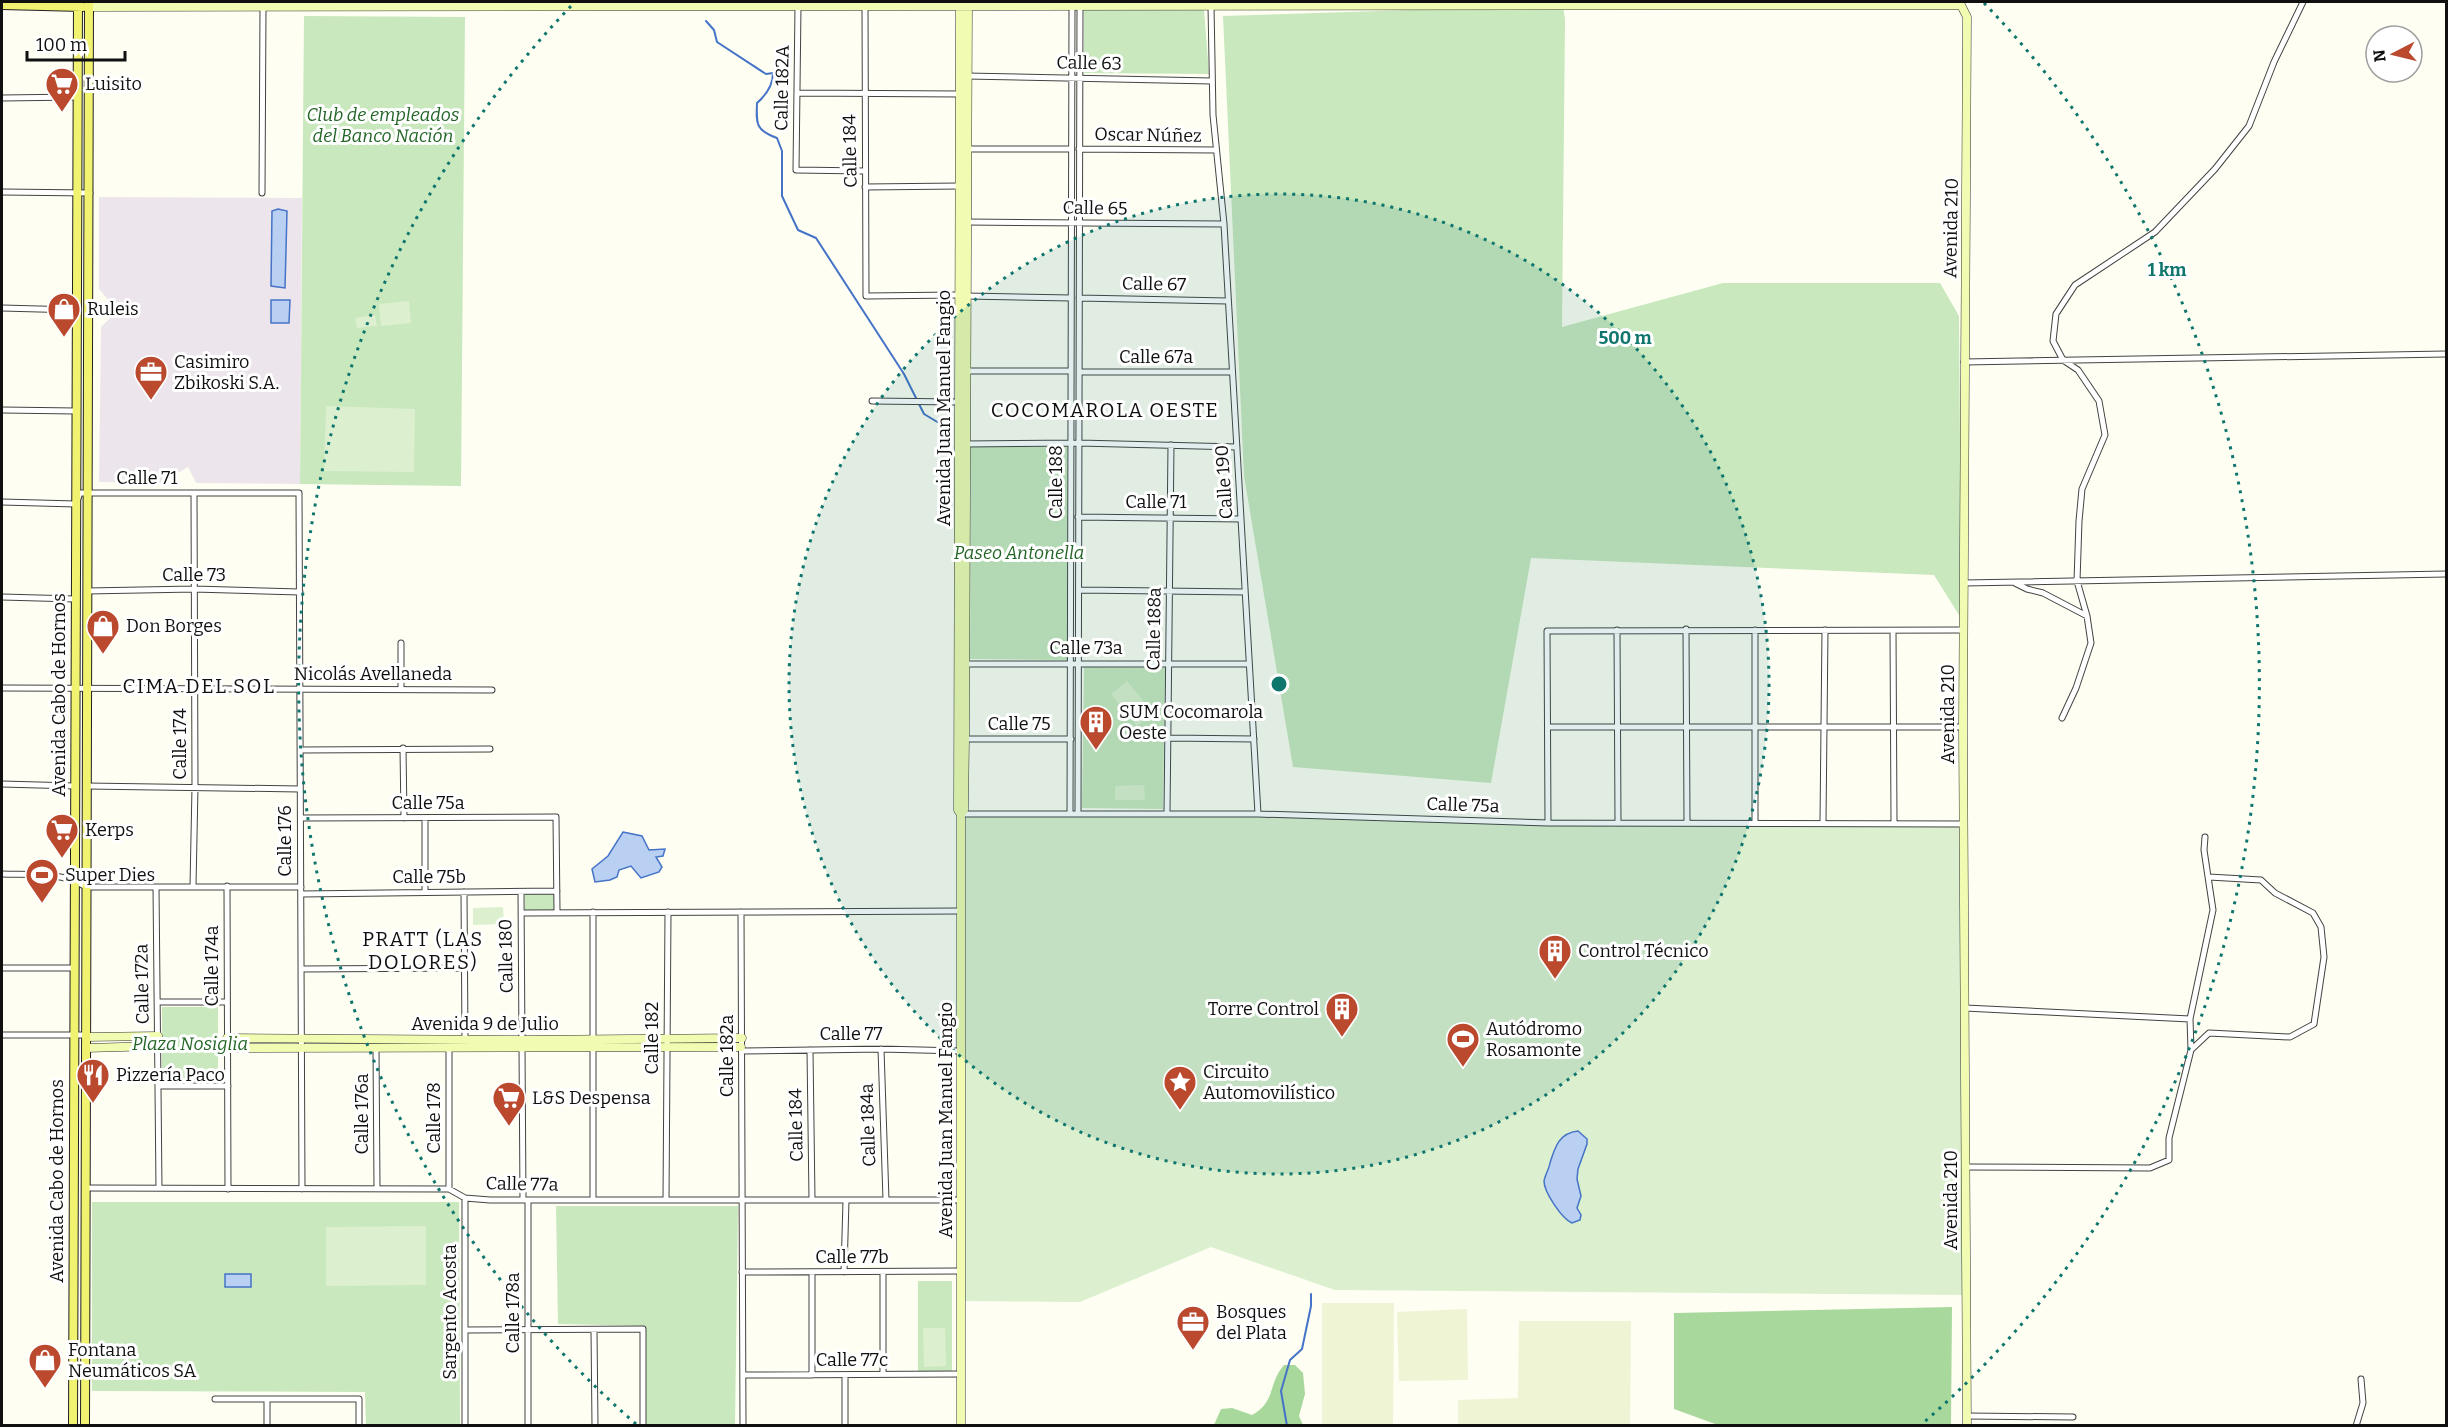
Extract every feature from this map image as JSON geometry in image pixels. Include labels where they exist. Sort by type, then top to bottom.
[{"type":"main road","name":"Avenida 210","points":[[1391,3],[1961,5],[1967,17],[1963,630],[1967,1425]]},
{"type":"main road","points":[[2,5],[720,4],[865,6],[964,4],[1076,6],[1170,4],[1211,6],[1391,3]]},
{"type":"main road","name":"Avenida Cabo de Hornos","points":[[73,1425],[78,4]]},
{"type":"main road","name":"Avenida Cabo de Hornos","points":[[85,1425],[89,4]]},
{"type":"main road","name":"Avenida Juan Manuel Fangio","points":[[962,445],[958,402],[966,222],[964,4]]},
{"type":"main road","name":"Avenida Juan Manuel Fangio","points":[[961,1425],[961,814],[958,810],[962,739],[962,445],[966,371],[960,186],[960,94],[964,4]]},
{"type":"main road","points":[[86,1036],[158,1036]]},
{"type":"main road","name":"Avenida 9 de Julio","points":[[227,1038],[376,1048],[449,1048],[668,1038],[741,1038]]},
{"type":"main road","name":"Avenida 9 de Julio","points":[[227,1048],[376,1038],[522,1044]]},
{"type":"main road","name":"Avenida 9 de Julio","points":[[593,1043],[667,1048],[742,1049]]},
{"type":"main road","points":[[86,1048],[158,1046]]},
{"type":"street","points":[[2062,718],[2076,688],[2091,643],[2087,616],[2077,581],[2082,489],[2105,435],[2099,401],[2078,369],[2063,360],[2053,341],[2056,314],[2075,285],[2155,232],[2215,169],[2249,126],[2274,62],[2303,2]]},
{"type":"street","points":[[262,193],[265,4]]},
{"type":"street","name":"Calle 182A","points":[[798,6],[796,170],[865,171]]},
{"type":"street","name":"Calle 184","points":[[865,6],[866,296],[963,296]]},
{"type":"street","name":"Calle 188","points":[[1070,813],[1071,78],[1076,6]]},
{"type":"street","name":"Calle 188","points":[[1076,6],[1080,78],[1078,813]]},
{"type":"street","name":"Calle 190","points":[[1211,6],[1216,150],[1224,224],[1258,814]]},
{"type":"street","name":"Calle 63","points":[[966,76],[1212,81]]},
{"type":"street","points":[[797,93],[960,94]]},
{"type":"street","points":[[2,98],[77,97]]},
{"type":"street","name":"Oscar Núñez","points":[[966,149],[1071,149]]},
{"type":"street","name":"Oscar Núñez","points":[[1079,149],[1216,150]]},
{"type":"street","points":[[865,187],[960,186]]},
{"type":"street","points":[[2,192],[90,193]]},
{"type":"street","name":"Calle 65","points":[[966,222],[1224,224]]},
{"type":"street","points":[[963,296],[1071,298]]},
{"type":"street","name":"Calle 67","points":[[1079,298],[1228,301]]},
{"type":"street","points":[[2,308],[76,310]]},
{"type":"street","points":[[1964,362],[2446,354]]},
{"type":"street","points":[[966,371],[1071,372]]},
{"type":"street","name":"Calle 67a","points":[[1079,372],[1232,372]]},
{"type":"street","points":[[872,401],[958,402]]},
{"type":"street","points":[[2,410],[76,411]]},
{"type":"street","points":[[962,445],[1079,443],[1237,447]]},
{"type":"street","name":"Calle 188a","points":[[1167,814],[1171,445]]},
{"type":"street","points":[[2,502],[76,504],[80,493],[88,493]]},
{"type":"street","name":"Calle 71","points":[[88,493],[299,493]]},
{"type":"street","name":"Calle 174","points":[[192,886],[195,787],[194,493]]},
{"type":"street","name":"Calle 176","points":[[299,493],[302,1189]]},
{"type":"street","name":"Calle 71","points":[[1071,517],[1169,516],[1241,519]]},
{"type":"street","points":[[1964,583],[2446,574]]},
{"type":"street","points":[[2013,582],[2027,590],[2043,592],[2087,616]]},
{"type":"street","name":"Calle 73","points":[[87,591],[194,589],[300,592]]},
{"type":"street","points":[[1079,590],[1245,592]]},
{"type":"street","points":[[2,597],[75,599]]},
{"type":"street","points":[[1686,629],[1687,823]]},
{"type":"street","points":[[1548,823],[1547,630],[1963,630]]},
{"type":"street","points":[[1617,630],[1618,823]]},
{"type":"street","points":[[1755,630],[1755,823]]},
{"type":"street","points":[[1823,822],[1825,630]]},
{"type":"street","points":[[1893,630],[1894,822]]},
{"type":"street","points":[[401,643],[401,689]]},
{"type":"street","name":"Calle 73a","points":[[962,664],[1249,664]]},
{"type":"street","name":"Nicolás Avellaneda","points":[[2,688],[492,690]]},
{"type":"street","points":[[1548,728],[1963,727]]},
{"type":"street","points":[[1168,738],[1254,739]]},
{"type":"street","name":"Calle 75","points":[[962,739],[1078,739]]},
{"type":"street","points":[[403,748],[404,818]]},
{"type":"street","points":[[300,750],[490,749]]},
{"type":"street","points":[[2,784],[75,786]]},
{"type":"street","points":[[87,786],[300,789]]},
{"type":"street","name":"Calle 75a","points":[[961,814],[1258,814],[1548,823],[1894,822],[1963,824]]},
{"type":"street","name":"Calle 75a","points":[[301,818],[556,817],[557,891]]},
{"type":"street","points":[[425,818],[425,892]]},
{"type":"street","points":[[1966,1167],[2150,1168],[2169,1160],[2169,1138],[2191,1050],[2190,1019],[2213,910],[2204,850],[2205,837]]},
{"type":"street","points":[[2,874],[51,875],[75,881],[86,887],[301,887]]},
{"type":"street","points":[[2191,1050],[2209,1033],[2290,1037],[2314,1024],[2324,957],[2321,927],[2313,913],[2275,893],[2261,880],[2209,877]]},
{"type":"street","name":"Calle 172a","points":[[156,886],[159,1188]]},
{"type":"street","name":"Calle 174a","points":[[227,886],[228,1189]]},
{"type":"street","points":[[557,891],[557,912]]},
{"type":"street","name":"Calle 75b","points":[[301,894],[557,891]]},
{"type":"street","points":[[464,892],[465,1040]]},
{"type":"street","name":"Calle 180","points":[[521,892],[526,1200]]},
{"type":"street","points":[[521,913],[961,911]]},
{"type":"street","points":[[593,912],[593,1200]]},
{"type":"street","name":"Calle 182","points":[[666,1200],[668,912]]},
{"type":"street","name":"Calle 182a","points":[[741,912],[742,1200]]},
{"type":"street","points":[[2,968],[74,968]]},
{"type":"street","points":[[301,969],[464,968]]},
{"type":"street","points":[[158,1002],[227,1002]]},
{"type":"street","points":[[1965,1008],[2190,1019]]},
{"type":"street","points":[[2,1035],[86,1036]]},
{"type":"street","name":"Calle 176a","points":[[376,1038],[377,1189]]},
{"type":"street","name":"Calle 178","points":[[449,1048],[449,1189]]},
{"type":"street","name":"Calle 77","points":[[742,1049],[960,1051]]},
{"type":"street","name":"Calle 184a","points":[[881,1049],[886,1200]]},
{"type":"street","name":"Calle 184","points":[[810,1050],[812,1200]]},
{"type":"street","points":[[158,1086],[228,1086]]},
{"type":"street","name":"Calle 77a","points":[[85,1188],[449,1189],[465,1198],[526,1200],[961,1200]]},
{"type":"street","name":"Sargento Acosta","points":[[465,1198],[465,1425]]},
{"type":"street","name":"Calle 178a","points":[[526,1200],[528,1425]]},
{"type":"street","points":[[742,1200],[743,1425]]},
{"type":"street","points":[[844,1272],[846,1200]]},
{"type":"street","name":"Calle 77b","points":[[742,1272],[961,1271]]},
{"type":"street","points":[[812,1272],[812,1375]]},
{"type":"street","points":[[883,1272],[884,1374]]},
{"type":"street","points":[[465,1330],[643,1329],[643,1425]]},
{"type":"street","points":[[594,1330],[595,1425]]},
{"type":"street","name":"Calle 77c","points":[[743,1375],[961,1374]]},
{"type":"street","points":[[845,1375],[845,1425]]},
{"type":"street","points":[[2356,1425],[2363,1403],[2361,1379]]},
{"type":"street","points":[[215,1399],[359,1399],[359,1425]]},
{"type":"street","points":[[267,1399],[267,1425]]},
{"type":"street","points":[[1967,1416],[2073,1417]]},
{"type":"shaded area","points":[[99,197],[302,198],[300,484],[196,483],[188,467],[162,483],[99,482],[101,327],[110,318],[111,311],[110,302],[99,289]]},
{"type":"green space","points":[[1563,6],[1565,20],[1562,327],[1723,283],[1940,283],[1959,316],[1963,824],[1959,796],[1959,615],[1934,575],[1531,558],[1491,783],[1293,767],[1244,476],[1223,16]]},
{"type":"green space","points":[[1084,9],[1204,9],[1209,74],[1084,73]]},
{"type":"green space","name":"Club de empleados del Banco Nación","points":[[304,16],[465,17],[461,486],[300,484]]},
{"type":"green space","points":[[409,301],[411,323],[381,326],[379,304]]},
{"type":"green space","points":[[375,315],[377,326],[357,328],[355,318]]},
{"type":"green space","points":[[326,406],[415,409],[414,472],[324,471]]},
{"type":"green space","name":"Paseo Antonella","points":[[971,447],[1067,447],[1067,660],[970,659]]},
{"type":"green space","points":[[1084,667],[1165,668],[1163,809],[1082,808]]},
{"type":"green space","points":[[1127,681],[1153,713],[1137,726],[1111,694]]},
{"type":"green space","points":[[1144,785],[1145,800],[1115,800],[1115,786]]},
{"type":"green space","name":"Autódromo Rosamonte","points":[[961,814],[1258,814],[1953,826],[1963,824],[1966,1295],[1335,1290],[1211,1247],[1080,1302],[961,1301]]},
{"type":"green space","points":[[525,894],[554,894],[554,910],[525,910]]},
{"type":"green space","points":[[503,907],[504,924],[473,925],[473,908]]},
{"type":"green space","name":"Plaza Nosiglia","points":[[162,1007],[218,1007],[218,1082],[162,1082]]},
{"type":"green space","points":[[92,1202],[459,1202],[460,1425],[366,1425],[365,1392],[92,1391]]},
{"type":"green space","points":[[556,1206],[738,1206],[735,1425],[643,1425],[645,1326],[558,1324]]},
{"type":"green space","points":[[426,1226],[426,1285],[326,1286],[326,1227]]},
{"type":"green space","points":[[918,1281],[952,1281],[952,1371],[918,1371]]},
{"type":"green space","points":[[1322,1303],[1394,1303],[1393,1425],[1322,1425]]},
{"type":"green space","points":[[1952,1307],[1951,1425],[1718,1425],[1674,1409],[1674,1313]]},
{"type":"green space","points":[[1467,1309],[1468,1380],[1399,1381],[1397,1312]]},
{"type":"green space","points":[[1519,1321],[1631,1321],[1630,1425],[1458,1425],[1458,1400],[1518,1398]]},
{"type":"green space","points":[[923,1328],[945,1328],[946,1366],[924,1367]]},
{"type":"green space","points":[[1284,1365],[1295,1365],[1303,1373],[1305,1394],[1299,1416],[1303,1425],[1214,1425],[1221,1409],[1232,1408],[1252,1415],[1260,1410]]},
{"type":"water","points":[[278,209],[287,211],[285,288],[271,286],[272,211]]},
{"type":"water","points":[[271,300],[290,300],[289,323],[271,323]]},
{"type":"water","points":[[623,832],[642,836],[649,850],[665,849],[663,856],[656,857],[662,867],[659,872],[641,878],[631,866],[619,870],[617,877],[595,882],[592,869],[608,856]]},
{"type":"water","points":[[1578,1131],[1587,1139],[1587,1144],[1577,1179],[1581,1196],[1577,1208],[1581,1215],[1580,1220],[1572,1223],[1554,1205],[1544,1181],[1559,1142],[1566,1135]]},
{"type":"water","points":[[225,1274],[251,1274],[251,1287],[225,1287]]},
{"type":"waterway","points":[[706,21],[714,30],[717,42],[766,74],[773,73],[768,90],[757,103],[757,122],[761,129],[777,138],[782,151],[782,196],[798,230],[816,238],[904,374],[924,414],[939,423],[948,441]]},
{"type":"waterway","points":[[1287,1426],[1281,1391],[1290,1360],[1302,1349],[1311,1306],[1311,1294]]},
{"type":"place","name":"Luisito","points":[[62,113]]},
{"type":"place","name":"Ruleis","points":[[64,338]]},
{"type":"place","name":"Casimiro Zbikoski S.A.","points":[[151,401]]},
{"type":"place","name":"Don Borges","points":[[103,655]]},
{"type":"place","name":"SUM Cocomarola Oeste","points":[[1096,751]]},
{"type":"place","name":"Kerps","points":[[62,859]]},
{"type":"place","name":"Super Dies","points":[[42,904]]},
{"type":"place","name":"Control Técnico","points":[[1555,980]]},
{"type":"place","name":"Torre Control","points":[[1342,1038]]},
{"type":"place","name":"Autódromo Rosamonte","points":[[1463,1068]]},
{"type":"place","name":"Pizzería Paco","points":[[93,1104]]},
{"type":"place","name":"Circuito Automovilístico","points":[[1180,1111]]},
{"type":"place","name":"L&S Despensa","points":[[509,1127]]},
{"type":"place","name":"Bosques del Plata","points":[[1193,1351]]},
{"type":"place","name":"Fontana Neumáticos SA","points":[[45,1389]]},
{"type":"district","name":"COCOMAROLA OESTE","points":[[1105,410]]},
{"type":"district","name":"CIMA DEL SOL","points":[[199,686]]},
{"type":"district","name":"PRATT (LAS DOLORES)","points":[[423,950]]}]
